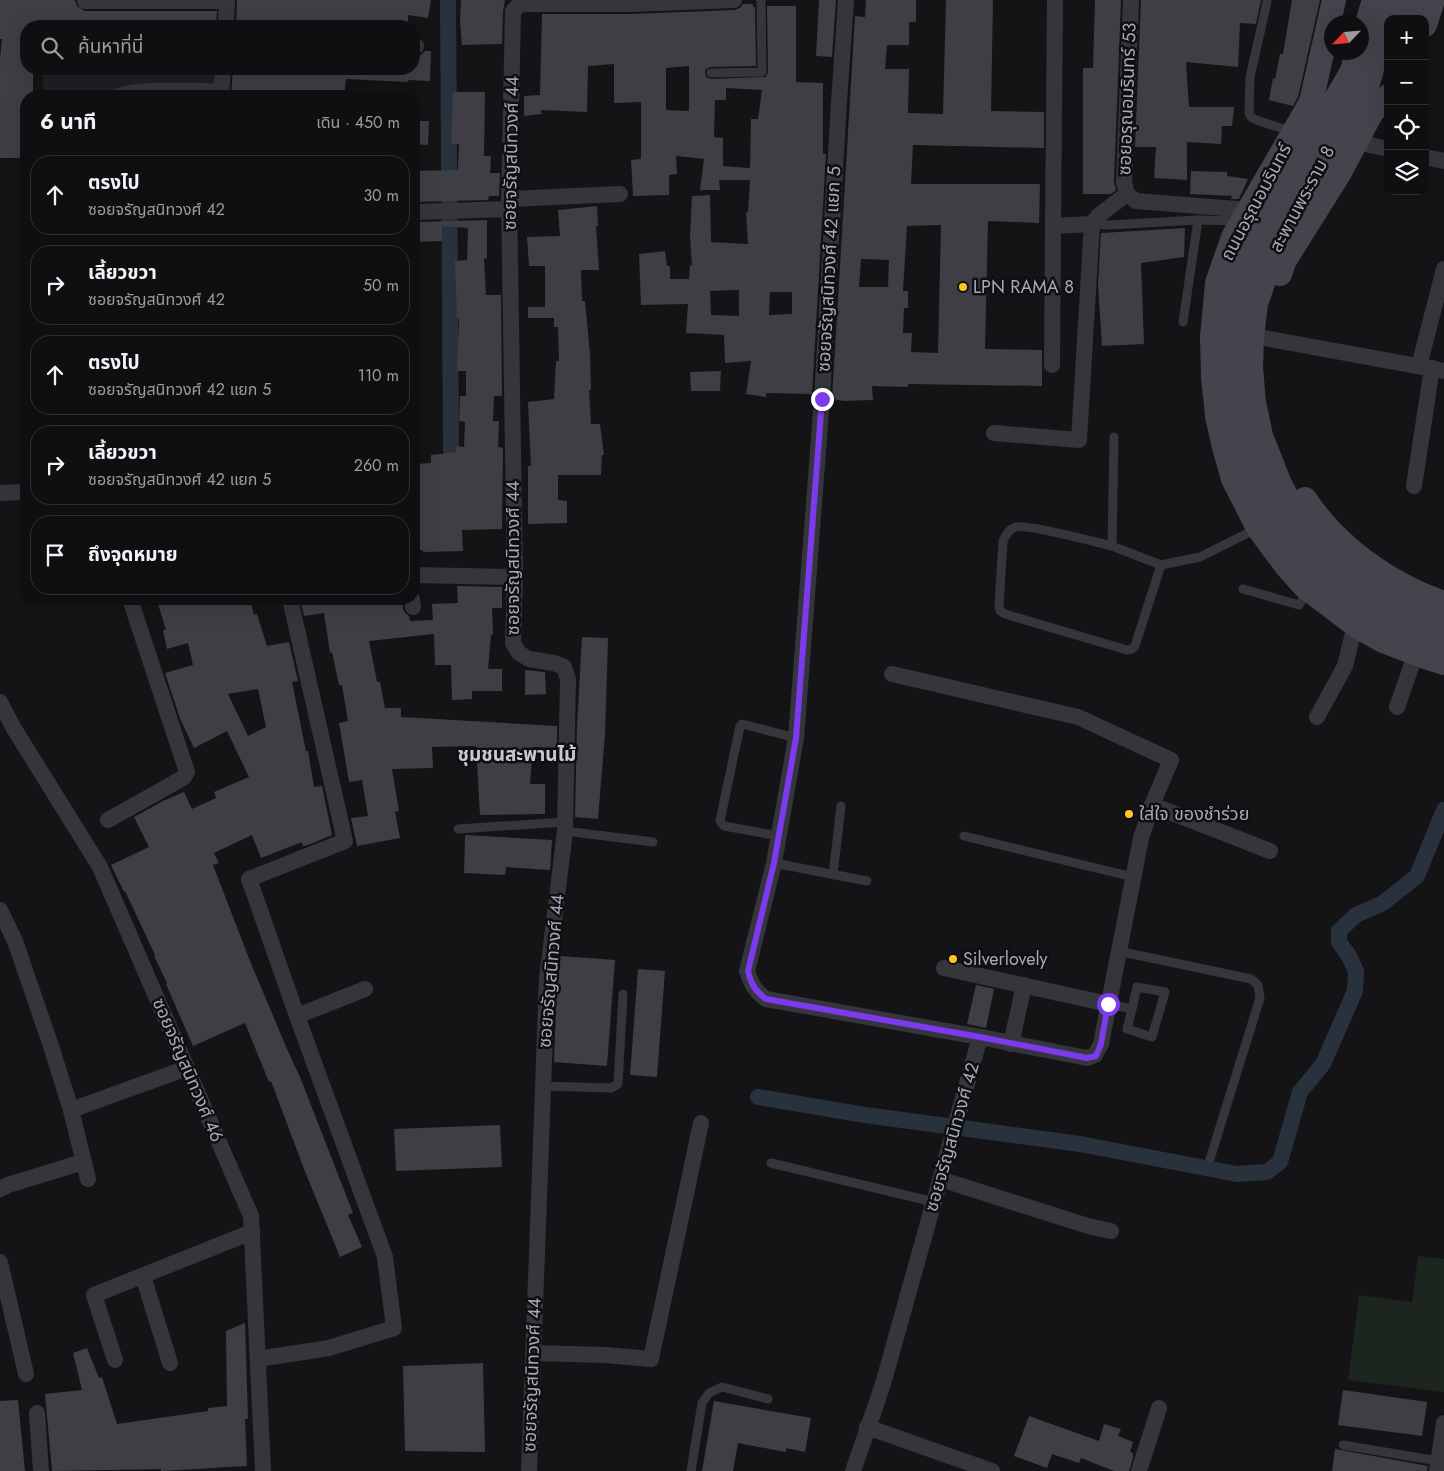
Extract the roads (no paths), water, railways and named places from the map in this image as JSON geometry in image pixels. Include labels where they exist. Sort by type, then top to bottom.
[{"type":"main road","name":"ถนนอรุณอมรินทร์","points":[[1334,0],[1311,102],[1233,238],[1217,283],[1212,337],[1218,416],[1233,479],[1258,528],[1287,567],[1309,591],[1355,625],[1384,641],[1444,662]]},
{"type":"main road","points":[[1343,15],[1348,0]]},
{"type":"main road","points":[[1369,16],[1374,0]]},
{"type":"main road","name":"สะพานพระราม 8","points":[[1392,0],[1368,82],[1299,199],[1272,256],[1256,304],[1251,368],[1254,402],[1261,436],[1280,484],[1296,513],[1317,540],[1350,571],[1377,591],[1404,607],[1444,622]]},
{"type":"main road","points":[[1396,15],[1400,0]]},
{"type":"main road","points":[[1411,15],[1415,0]]},
{"type":"main road","points":[[1428,15],[1433,0]]},
{"type":"main road","points":[[1311,102],[1327,60]]},
{"type":"main road","name":"สะพานพระราม 8","points":[[1355,60],[1352,71],[1270,210],[1257,235],[1246,265],[1238,295],[1232,331],[1230,367],[1234,404],[1241,441],[1250,469],[1263,498],[1301,553],[1340,591],[1368,611],[1397,627],[1444,643]]},
{"type":"main road","points":[[1371,118],[1385,60]]},
{"type":"main road","points":[[1384,88],[1371,118],[1285,260],[1273,292],[1264,338],[1263,384],[1271,430],[1280,455],[1292,480],[1310,506],[1344,543],[1366,562],[1408,588],[1444,603]]},
{"type":"street","points":[[85,1],[227,0],[226,20]]},
{"type":"street","name":"ซอยจรัญสนิทวงศ์ 44","points":[[529,1471],[547,979],[565,827],[568,679],[564,667],[554,663],[529,659],[519,653],[513,643],[515,577],[509,204],[513,11],[515,3],[734,0]]},
{"type":"street","name":"ซอยจรัญสนิทวงศ์ 42 แยก 5","points":[[846,0],[822,399],[796,738],[774,863],[748,971],[750,982],[756,991],[766,999],[980,1037]]},
{"type":"street","points":[[1052,365],[1055,0]]},
{"type":"street","name":"ซอยอรุณอมรินทร์ 53","points":[[1131,0],[1124,182],[1127,194],[1136,200],[1246,216]]},
{"type":"street","points":[[221,90],[222,75]]},
{"type":"street","points":[[1371,118],[1384,141]]},
{"type":"street","points":[[1429,158],[1444,161]]},
{"type":"street","points":[[420,212],[620,194]]},
{"type":"street","points":[[994,434],[1079,440],[1092,224],[1098,216],[1127,194]]},
{"type":"street","points":[[1053,226],[1092,224]]},
{"type":"street","points":[[1414,486],[1432,368],[1444,269]]},
{"type":"street","points":[[1264,338],[1432,368]]},
{"type":"street","points":[[0,493],[20,492]]},
{"type":"street","points":[[420,574],[515,577]]},
{"type":"street","points":[[108,820],[183,778],[187,772],[132,605]]},
{"type":"street","points":[[258,1360],[329,1348],[394,1328],[385,1257],[249,879],[345,841],[291,605]]},
{"type":"street","points":[[1317,717],[1346,666],[1355,625]]},
{"type":"street","points":[[1397,707],[1416,653]]},
{"type":"street","points":[[892,674],[1078,718],[1171,760],[1152,805],[1141,838],[1118,951],[1104,1003],[1101,1044],[1096,1056],[1087,1058],[980,1037]]},
{"type":"street","name":"ซอยจรัญสนิทวงศ์ 46","points":[[0,702],[13,727],[100,867],[251,1216],[263,1471]]},
{"type":"street","points":[[1152,805],[1270,851]]},
{"type":"street","points":[[0,910],[7,941],[48,1037],[71,1110],[88,1179]]},
{"type":"street","points":[[944,968],[1104,1003]]},
{"type":"street","points":[[1011,1044],[1024,984]]},
{"type":"street","points":[[297,1016],[365,989]]},
{"type":"street","name":"ซอยจรัญสนิทวงศ์ 42","points":[[853,1471],[883,1384],[980,1037]]},
{"type":"street","points":[[71,1110],[187,1068]]},
{"type":"street","points":[[533,1353],[651,1359],[701,1123]]},
{"type":"street","points":[[0,1189],[83,1162]]},
{"type":"street","points":[[940,1179],[1088,1226],[1111,1231]]},
{"type":"street","points":[[115,1360],[94,1295],[252,1232]]},
{"type":"street","points":[[0,1262],[26,1374]]},
{"type":"street","points":[[143,1276],[170,1363]]},
{"type":"street","points":[[1139,1471],[1159,1408]]},
{"type":"street","points":[[38,1414],[41,1471]]},
{"type":"street","points":[[1437,1466],[1444,1423]]},
{"type":"street","points":[[867,1427],[992,1471]]},
{"type":"lane","points":[[711,73],[762,72],[761,0]]},
{"type":"lane","points":[[1267,2],[1250,77],[1249,113],[1251,118],[1294,132]]},
{"type":"lane","points":[[132,90],[166,90]]},
{"type":"lane","points":[[1092,224],[1198,220],[1246,216]]},
{"type":"lane","points":[[1183,322],[1198,220]]},
{"type":"lane","points":[[1112,546],[1114,437]]},
{"type":"lane","points":[[1161,565],[1135,646],[1132,649],[1127,650],[1000,611],[1003,541],[1007,532],[1016,527],[1034,529],[1112,546],[1161,565],[1200,557],[1258,528]]},
{"type":"lane","points":[[1243,589],[1299,605],[1309,591]]},
{"type":"lane","points":[[779,836],[724,826],[720,821],[740,726],[742,724],[796,738]]},
{"type":"lane","points":[[833,875],[840,806]]},
{"type":"lane","points":[[458,829],[565,827],[652,842]]},
{"type":"lane","points":[[964,836],[1133,877]]},
{"type":"lane","points":[[774,863],[867,881]]},
{"type":"lane","points":[[1118,951],[1251,979],[1258,985],[1260,998],[1210,1159]]},
{"type":"lane","points":[[1137,987],[1166,992],[1152,1037],[1127,1029],[1132,1009],[1137,987]]},
{"type":"lane","points":[[542,1086],[611,1088],[618,1084],[623,994]]},
{"type":"lane","points":[[1104,1003],[1132,1009]]},
{"type":"lane","points":[[771,1163],[934,1202]]},
{"type":"lane","points":[[691,1471],[702,1403],[709,1393],[722,1387],[768,1399]]},
{"type":"lane","points":[[1343,1445],[1437,1466]]},
{"type":"waterway","points":[[448,0],[451,451]]},
{"type":"waterway","points":[[758,1097],[865,1115],[1080,1144],[1237,1174],[1267,1172],[1280,1162],[1300,1092],[1323,1064],[1355,991],[1356,971],[1349,956],[1339,942],[1339,931],[1356,915],[1383,903],[1417,876],[1444,810]]},
{"type":"place","name":"LPN RAMA 8","points":[[963,287]]},
{"type":"place","name":"ใส่ใจ ของชำร่วย","points":[[1129,814]]},
{"type":"place","name":"Silverlovely","points":[[953,959]]},
{"type":"district","name":"ชุมชนสะพานไม้","points":[[517,754]]}]
